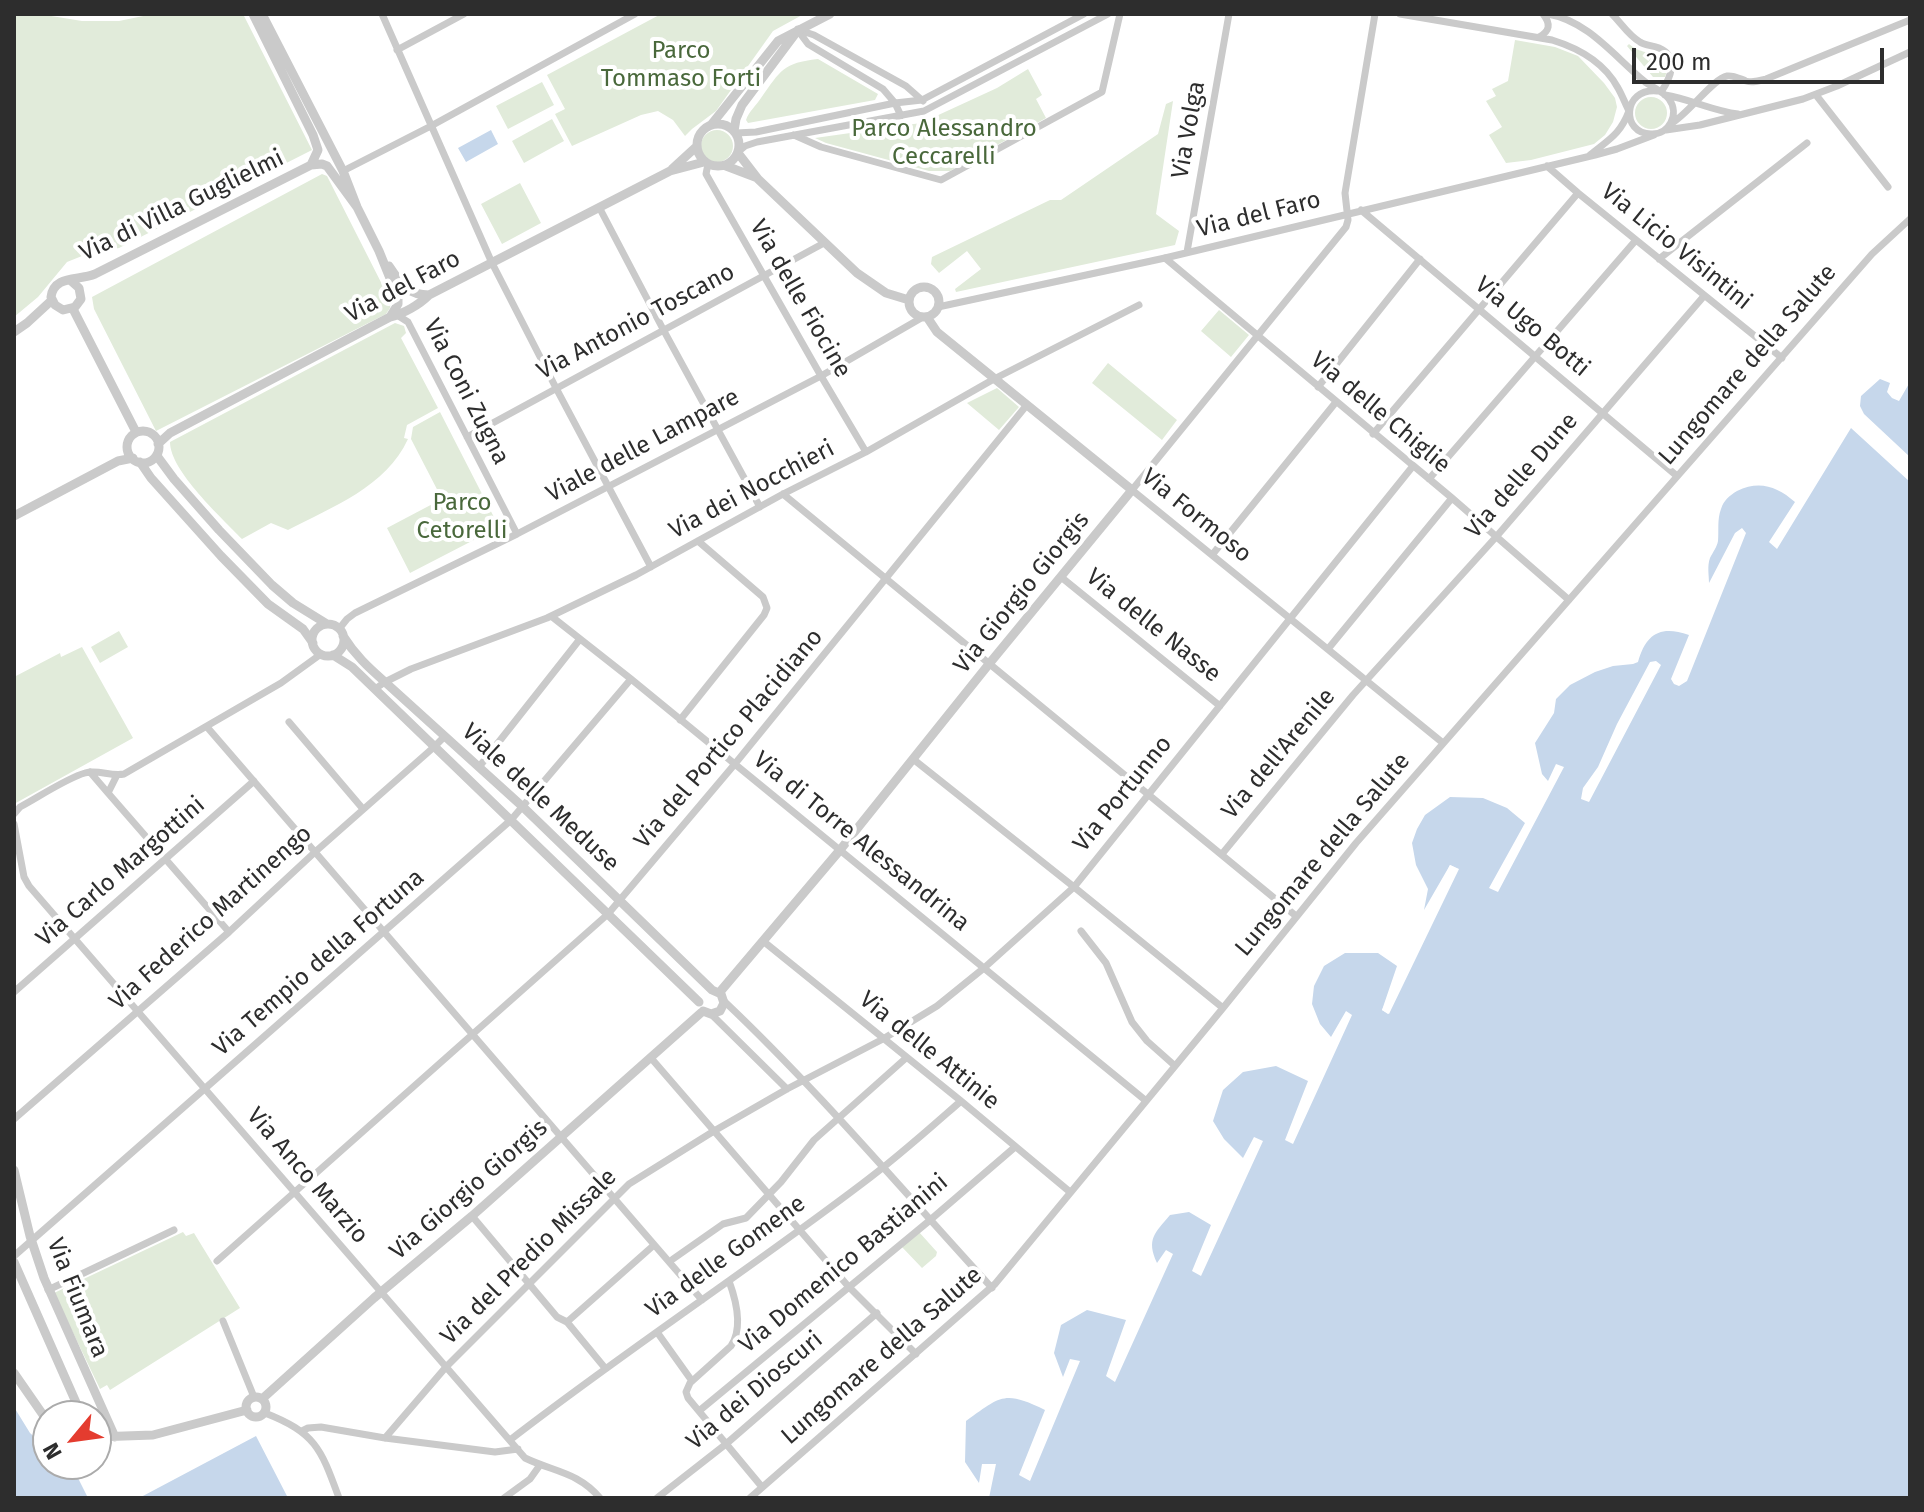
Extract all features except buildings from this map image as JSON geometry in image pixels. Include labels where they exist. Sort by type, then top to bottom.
[{"type":"street","points":[[253,14],[313,135],[318,150],[311,165]]},
{"type":"street","name":"Via Coni Zugna","points":[[262,14],[343,171],[379,251],[398,298],[394,316],[408,322],[517,534]]},
{"type":"street","points":[[382,14],[492,263],[651,567]]},
{"type":"street","points":[[397,50],[464,14]]},
{"type":"street","points":[[343,171],[635,14]]},
{"type":"street","points":[[758,179],[726,166],[713,167],[706,163],[696,147],[700,133],[711,125],[778,41],[830,14]]},
{"type":"street","points":[[711,125],[723,125],[735,132],[756,132],[922,100],[1084,14]]},
{"type":"street","points":[[726,166],[745,146],[757,142],[924,111],[1108,14]]},
{"type":"street","points":[[794,135],[821,147],[941,180],[1102,92],[1120,14]]},
{"type":"street","name":"Via Volga","points":[[1187,252],[1229,14]]},
{"type":"street","points":[[1347,214],[1345,193],[1375,14]]},
{"type":"street","points":[[1400,14],[1539,37],[1572,47],[1596,62],[1612,79],[1636,128],[1654,135],[1664,130],[1714,83],[1726,76],[1750,82],[1762,80],[1910,20]]},
{"type":"street","points":[[1539,37],[1549,27],[1545,14]]},
{"type":"street","points":[[1545,14],[1564,17],[1583,28],[1669,99],[1674,111],[1671,123]]},
{"type":"street","points":[[1612,14],[1643,44],[1662,49],[1667,55],[1672,73],[1661,93]]},
{"type":"street","points":[[798,30],[814,35],[906,86],[922,100],[924,111]]},
{"type":"street","points":[[798,30],[808,44],[883,89],[901,116]]},
{"type":"street","points":[[798,30],[742,105],[736,119],[738,152],[758,179],[857,273],[886,293],[909,300]]},
{"type":"street","points":[[1664,130],[1683,129],[1744,115],[1816,95],[1910,52]]},
{"type":"street","points":[[1588,157],[1616,134],[1633,100],[1641,93],[1661,93],[1744,115]]},
{"type":"street","points":[[1816,95],[1888,187]]},
{"type":"street","name":"Via del Faro","points":[[938,307],[1165,258],[1588,157],[1654,135]]},
{"type":"street","points":[[1659,259],[1807,143]]},
{"type":"street","name":"Via del Faro","points":[[670,171],[696,147]]},
{"type":"street","name":"Via del Faro","points":[[158,444],[170,433],[599,207],[670,171],[706,163]]},
{"type":"street","name":"Via delle Fiocine","points":[[706,163],[706,174],[866,452]]},
{"type":"street","name":"Via Coni Zugna","points":[[311,165],[327,166],[357,207]]},
{"type":"street","name":"Via di Villa Guglielmi","points":[[70,280],[95,274],[311,165]]},
{"type":"street","name":"Via Licio Visintini","points":[[1547,166],[1782,358]]},
{"type":"street","points":[[1373,434],[1578,193]]},
{"type":"street","points":[[599,207],[760,507]]},
{"type":"street","name":"Via Ugo Botti","points":[[1361,210],[1677,476]]},
{"type":"street","name":"Via Giorgio Giorgis","points":[[718,994],[840,850],[1345,229],[1347,214]]},
{"type":"street","name":"Lungomare della Salute","points":[[750,1498],[992,1288],[1356,843],[1872,254],[1910,219]]},
{"type":"street","points":[[1429,479],[1636,240]]},
{"type":"street","name":"Via Antonio Toscano","points":[[467,437],[824,243]]},
{"type":"street","name":"Via Coni Zugna","points":[[379,251],[408,291],[429,295]]},
{"type":"street","name":"Via delle Chiglie","points":[[1165,258],[1569,600]]},
{"type":"street","points":[[1318,387],[1420,259]]},
{"type":"street","points":[[70,280],[78,286],[80,302],[73,309],[61,309],[52,300],[51,294],[59,282],[70,280]]},
{"type":"street","points":[[927,288],[937,297],[938,307],[934,313],[918,316],[911,310],[909,300],[914,291],[927,288]]},
{"type":"street","name":"Via delle Dune","points":[[1367,680],[1496,537],[1704,296]]},
{"type":"street","points":[[14,332],[52,300]]},
{"type":"street","name":"Via dei Nocchieri","points":[[375,689],[415,667],[551,616],[651,567],[866,452],[994,379],[1139,305]]},
{"type":"street","points":[[73,309],[136,432]]},
{"type":"street","name":"Viale delle Lampare","points":[[341,632],[347,619],[358,612],[608,487],[821,376],[925,317]]},
{"type":"street","name":"Via Formoso","points":[[925,317],[937,332],[1026,406],[1443,743]]},
{"type":"street","points":[[1212,555],[1336,402]]},
{"type":"street","name":"Via del Portico Placidiano","points":[[217,1261],[608,914],[734,765],[1026,406]]},
{"type":"street","points":[[145,431],[158,444],[157,456],[174,479],[272,585],[293,603],[327,624],[336,626],[341,632],[343,645],[337,653],[321,654],[305,632],[272,607],[151,478],[128,450],[127,444],[136,432],[145,431]]},
{"type":"street","points":[[14,516],[118,461],[148,462],[157,456]]},
{"type":"street","name":"Via Portunno","points":[[805,1081],[941,1004],[1074,887],[1413,466]]},
{"type":"street","points":[[783,494],[1296,916]]},
{"type":"street","points":[[1328,649],[1452,498]]},
{"type":"street","points":[[680,720],[764,615],[767,605],[763,597],[698,541]]},
{"type":"street","name":"Via delle Nasse","points":[[1061,577],[1220,706]]},
{"type":"street","name":"Via di Torre Alessandrina","points":[[551,616],[1145,1100]]},
{"type":"street","points":[[313,643],[317,629],[327,624]]},
{"type":"street","name":"Viale delle Meduse","points":[[341,632],[363,664],[523,807],[805,1081],[992,1288]]},
{"type":"street","points":[[479,767],[580,639]]},
{"type":"street","points":[[14,814],[20,807],[83,773],[124,774],[288,679],[321,654]]},
{"type":"street","name":"Viale delle Meduse","points":[[333,655],[352,667],[787,1089]]},
{"type":"street","name":"Via Tempio della Fortuna","points":[[14,1259],[511,820],[631,679]]},
{"type":"street","name":"Via dell'Arenile","points":[[1222,854],[1367,680]]},
{"type":"street","points":[[289,722],[363,809]]},
{"type":"street","points":[[207,727],[702,1300]]},
{"type":"street","name":"Via Federico Martinengo","points":[[14,1119],[229,932],[445,736]]},
{"type":"street","points":[[913,759],[1223,1008]]},
{"type":"street","points":[[90,772],[229,932]]},
{"type":"street","points":[[108,793],[117,775]]},
{"type":"street","name":"Via Carlo Margottini","points":[[14,992],[254,781]]},
{"type":"street","name":"Via Anco Marzio","points":[[14,824],[24,877],[29,886],[525,1458],[540,1465]]},
{"type":"street","points":[[1081,931],[1106,963],[1132,1022],[1147,1041],[1174,1065]]},
{"type":"street","name":"Via delle Attinie","points":[[763,941],[1070,1192]]},
{"type":"street","points":[[704,992],[718,994],[720,1011],[704,1009],[704,992]]},
{"type":"street","name":"Via Giorgio Giorgis","points":[[258,1398],[472,1216],[704,1009]]},
{"type":"street","points":[[651,1058],[848,1286],[916,1354]]},
{"type":"street","points":[[673,1259],[723,1224],[744,1219],[838,1117],[906,1058]]},
{"type":"street","name":"Via del Predio Missale","points":[[385,1438],[446,1367],[614,1198],[641,1176],[714,1131],[805,1081]]},
{"type":"street","name":"Via delle Gomene","points":[[510,1440],[605,1368],[800,1230],[882,1168],[961,1101]]},
{"type":"street","name":"Via Domenico Bastianini","points":[[699,1411],[1015,1147]]},
{"type":"street","name":"Via Fiumara","points":[[14,1170],[31,1241],[48,1290],[115,1437]]},
{"type":"street","points":[[472,1216],[557,1317],[567,1322],[605,1368]]},
{"type":"street","points":[[48,1290],[174,1230]]},
{"type":"street","points":[[567,1322],[654,1245]]},
{"type":"street","points":[[14,1259],[75,1400]]},
{"type":"street","points":[[729,1281],[736,1308],[736,1339],[692,1381],[686,1388],[686,1394],[762,1487]]},
{"type":"street","name":"Via dei Dioscuri","points":[[657,1498],[726,1444],[877,1313]]},
{"type":"street","points":[[223,1321],[258,1398],[266,1406],[265,1413],[253,1417],[247,1410],[247,1404],[258,1398]]},
{"type":"street","points":[[657,1332],[692,1381]]},
{"type":"street","points":[[14,1373],[33,1400]]},
{"type":"street","points":[[115,1437],[156,1435],[247,1410]]},
{"type":"street","points":[[265,1413],[302,1431],[311,1439],[323,1456],[339,1498]]},
{"type":"street","points":[[302,1431],[321,1427],[495,1452],[518,1449]]},
{"type":"street","points":[[504,1498],[530,1479],[540,1465],[581,1480],[600,1498]]},
{"type":"green space","points":[[14,14],[39,14],[82,21],[119,21],[153,14],[243,14],[312,150],[119,248],[87,254],[67,262],[38,297],[14,317]]},
{"type":"green space","name":"Parco Tommaso Forti","points":[[661,14],[804,14],[773,31],[716,111],[685,136],[673,120],[658,111],[641,115],[572,146],[555,114],[565,109],[547,75]]},
{"type":"green space","points":[[1515,40],[1555,47],[1578,56],[1604,83],[1615,98],[1617,107],[1605,135],[1594,144],[1506,163],[1489,135],[1502,127],[1486,101],[1496,96],[1492,89],[1508,81]]},
{"type":"green space","points":[[1629,44],[1663,58],[1668,68],[1665,77],[1653,77],[1627,46]]},
{"type":"green space","points":[[818,59],[878,94],[875,100],[748,123],[749,114],[784,70],[797,63]]},
{"type":"green space","name":"Parco Alessandro Ceccarelli","points":[[1028,69],[1042,95],[1036,99],[1046,118],[950,171],[929,171],[815,138],[921,123],[997,88]]},
{"type":"green space","points":[[542,82],[554,105],[508,129],[496,106]]},
{"type":"green space","points":[[1651,97],[1662,102],[1667,113],[1662,124],[1651,129],[1640,124],[1635,113],[1640,102]]},
{"type":"green space","points":[[1173,101],[1156,214],[1179,231],[1175,245],[956,292],[955,289],[981,269],[967,251],[939,273],[931,264],[932,257],[1050,200],[1061,200],[1158,134],[1166,104]]},
{"type":"green space","points":[[552,119],[564,141],[524,163],[512,141]]},
{"type":"green space","points":[[717,130],[728,135],[733,146],[728,157],[717,162],[706,157],[701,146],[706,135]]},
{"type":"green space","points":[[322,174],[327,176],[391,302],[390,308],[386,314],[156,431],[94,309],[92,297]]},
{"type":"green space","points":[[520,183],[541,223],[502,244],[481,204]]},
{"type":"green space","points":[[1219,310],[1249,335],[1231,357],[1201,331]]},
{"type":"green space","points":[[395,323],[404,326],[406,333],[401,338],[438,408],[407,425],[404,438],[408,439],[398,456],[372,483],[356,494],[288,530],[271,523],[242,539],[188,480],[172,454],[170,442]]},
{"type":"green space","points":[[1108,363],[1177,420],[1162,440],[1092,383]]},
{"type":"green space","points":[[997,388],[1019,407],[999,430],[967,403]]},
{"type":"green space","name":"Parco Cetorelli","points":[[440,412],[499,527],[410,573],[387,528],[442,499],[411,439],[413,427]]},
{"type":"green space","points":[[119,631],[128,647],[100,663],[91,647]]},
{"type":"green space","points":[[82,647],[133,738],[14,804],[14,677],[60,653],[61,657]]},
{"type":"green space","points":[[183,1232],[186,1236],[194,1233],[240,1308],[110,1390],[107,1385],[100,1389],[54,1293]]},
{"type":"green space","points":[[919,1232],[937,1252],[922,1268],[901,1246]]},
{"type":"water","points":[[491,130],[498,144],[466,162],[458,148]]},
{"type":"water","points":[[1880,379],[1890,383],[1887,392],[1899,401],[1910,382],[1910,457],[1864,414],[1860,406],[1861,396]]},
{"type":"water","points":[[1851,428],[1910,482],[1910,1498],[989,1498],[996,1464],[982,1464],[979,1483],[965,1462],[966,1421],[1003,1399],[1020,1400],[1045,1410],[1019,1475],[1030,1481],[1080,1361],[1070,1359],[1063,1377],[1054,1353],[1061,1325],[1087,1310],[1126,1320],[1106,1376],[1115,1382],[1173,1254],[1166,1250],[1157,1263],[1152,1248],[1156,1232],[1170,1215],[1189,1212],[1211,1225],[1192,1271],[1201,1276],[1263,1141],[1254,1137],[1243,1158],[1224,1139],[1213,1121],[1223,1090],[1243,1072],[1276,1066],[1308,1081],[1285,1140],[1293,1144],[1352,1015],[1346,1011],[1331,1037],[1320,1024],[1312,1004],[1314,986],[1324,966],[1345,953],[1378,953],[1397,966],[1382,1010],[1388,1014],[1458,869],[1450,865],[1424,910],[1428,889],[1416,865],[1412,843],[1425,815],[1450,797],[1483,798],[1507,808],[1525,823],[1489,888],[1498,892],[1564,767],[1556,764],[1548,781],[1542,774],[1535,743],[1554,713],[1556,699],[1570,685],[1595,672],[1638,662],[1650,638],[1670,631],[1689,635],[1671,679],[1679,686],[1687,681],[1746,533],[1742,528],[1735,533],[1709,583],[1709,564],[1718,541],[1720,513],[1725,501],[1734,493],[1753,486],[1768,486],[1795,502],[1769,542],[1777,549]],"holes":[[[1656,661],[1661,665],[1589,802],[1581,799],[1583,788],[1598,767],[1650,662]]]},
{"type":"water","points":[[14,1407],[32,1435],[32,1480],[79,1480],[88,1498],[14,1498]]},
{"type":"water","points":[[256,1436],[288,1498],[139,1498],[141,1497]]},
{"type":"pier","points":[[1450,865],[1459,869],[1389,1014],[1382,1010],[1398,978],[1387,1009],[1453,871],[1433,902]]}]
